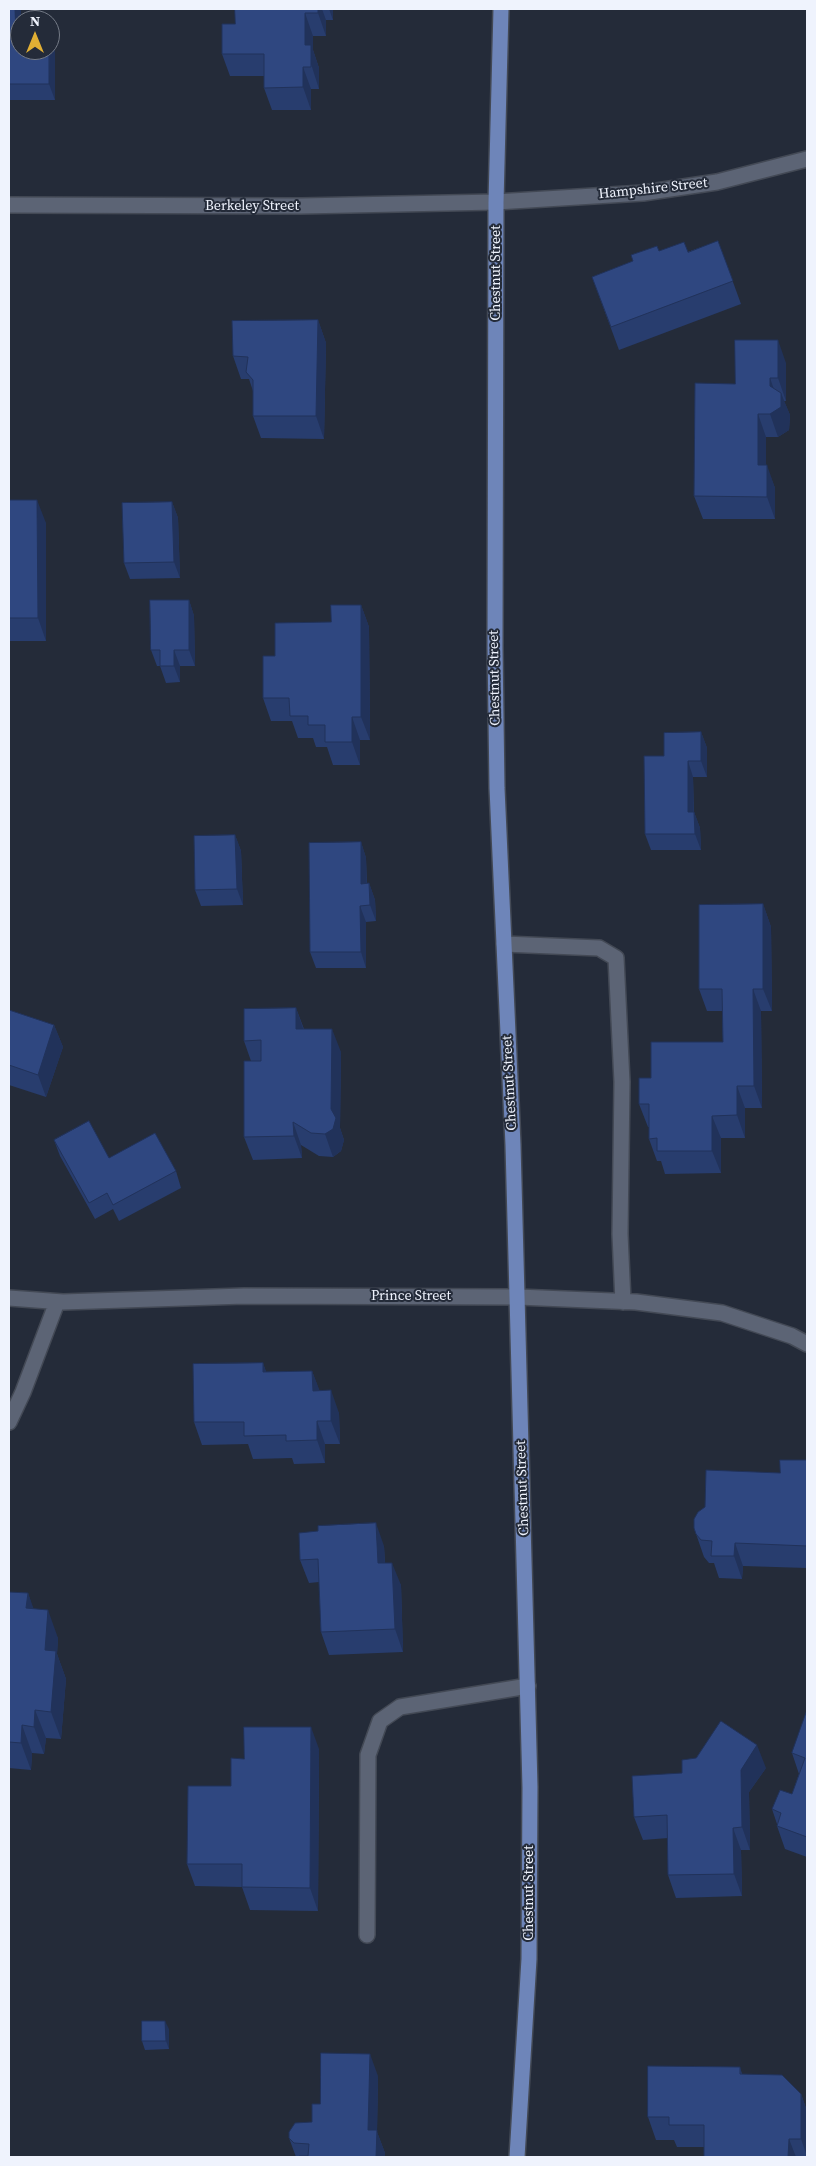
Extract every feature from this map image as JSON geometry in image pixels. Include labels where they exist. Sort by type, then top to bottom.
[{"type":"main road","name":"Chestnut Street","points":[[501,9],[496,202],[495,648],[497,788],[518,1297],[530,1787],[529,1959],[517,2157]]},
{"type":"street","name":"Hampshire Street","points":[[496,202],[644,193],[717,182],[807,159]]},
{"type":"street","name":"Berkeley Street","points":[[9,204],[301,206],[496,202]]},
{"type":"street","points":[[504,944],[599,948],[616,958],[622,1082],[620,1234],[623,1302]]},
{"type":"street","name":"Prince Street","points":[[9,1298],[57,1302],[244,1296],[518,1297],[623,1302],[722,1313],[792,1336],[807,1344]]},
{"type":"street","points":[[9,1422],[23,1392],[57,1302]]},
{"type":"street","points":[[367,1935],[368,1755],[380,1721],[400,1707],[528,1686]]},
{"type":"building","points":[[9,9],[15,9],[10,10],[10,60],[49,60],[49,84],[9,84]]},
{"type":"building","points":[[235,9],[318,9],[318,13],[305,13],[305,45],[311,45],[311,67],[303,67],[303,87],[264,88],[264,54],[222,54],[222,24],[235,24]]},
{"type":"building","points":[[718,241],[733,281],[611,327],[592,277],[633,261],[631,255],[657,246],[659,251],[684,242],[688,252]]},
{"type":"building","points":[[318,320],[316,416],[253,416],[253,380],[246,372],[248,357],[233,356],[232,321]]},
{"type":"building","points":[[735,340],[778,340],[778,378],[770,378],[770,386],[781,393],[781,407],[770,414],[758,414],[758,465],[767,465],[767,497],[694,496],[695,383],[735,384]]},
{"type":"building","points":[[9,500],[37,500],[38,618],[9,618]]},
{"type":"building","points":[[172,502],[174,562],[124,563],[122,503]]},
{"type":"building","points":[[150,600],[189,600],[189,650],[174,650],[174,666],[160,666],[160,650],[151,650]]},
{"type":"building","points":[[331,605],[361,605],[361,717],[352,717],[352,742],[325,742],[325,725],[308,725],[308,716],[290,716],[289,698],[263,698],[263,656],[275,656],[275,623],[331,622]]},
{"type":"building","points":[[701,732],[701,761],[688,761],[688,812],[694,812],[695,834],[645,834],[644,756],[664,756],[664,733]]},
{"type":"building","points":[[235,835],[237,889],[195,890],[194,836]]},
{"type":"building","points":[[361,842],[361,884],[369,883],[370,905],[360,906],[361,952],[310,952],[309,843]]},
{"type":"building","points":[[763,904],[763,989],[753,989],[754,1086],[737,1086],[737,1115],[712,1116],[712,1151],[657,1151],[657,1138],[649,1139],[649,1104],[639,1104],[639,1078],[651,1078],[651,1042],[723,1042],[722,989],[699,989],[699,905]]},
{"type":"building","points":[[296,1008],[296,1029],[332,1029],[331,1109],[336,1118],[333,1129],[325,1134],[311,1133],[293,1122],[294,1136],[244,1137],[244,1061],[261,1061],[261,1040],[244,1041],[244,1009]]},
{"type":"building","points":[[9,1010],[54,1025],[38,1075],[9,1065]]},
{"type":"building","points":[[89,1121],[109,1158],[155,1133],[176,1171],[113,1205],[107,1193],[89,1203],[54,1140]]},
{"type":"building","points":[[263,1363],[263,1372],[312,1371],[313,1391],[331,1390],[331,1421],[317,1421],[317,1440],[286,1441],[286,1435],[244,1436],[244,1422],[194,1422],[193,1364]]},
{"type":"building","points":[[780,1460],[807,1460],[807,1546],[735,1543],[734,1556],[711,1556],[712,1541],[701,1540],[694,1528],[694,1519],[698,1512],[705,1507],[706,1470],[780,1473]]},
{"type":"building","points":[[376,1523],[378,1563],[392,1563],[395,1629],[321,1632],[318,1559],[300,1560],[299,1533],[318,1531],[318,1526]]},
{"type":"building","points":[[9,1592],[28,1593],[26,1608],[48,1610],[45,1650],[56,1651],[51,1712],[35,1710],[34,1727],[22,1725],[21,1743],[9,1742]]},
{"type":"building","points":[[807,1710],[807,1837],[777,1826],[781,1813],[772,1809],[780,1790],[792,1794],[805,1758],[792,1753]]},
{"type":"building","points":[[721,1721],[757,1745],[741,1770],[742,1827],[733,1828],[734,1874],[668,1875],[667,1815],[634,1817],[632,1776],[682,1773],[682,1760],[696,1758]]},
{"type":"building","points":[[244,1727],[311,1727],[310,1888],[242,1887],[242,1864],[187,1864],[188,1786],[231,1786],[231,1758],[244,1759]]},
{"type":"building","points":[[142,2021],[165,2021],[166,2041],[142,2041]]},
{"type":"building","points":[[321,2053],[370,2054],[368,2130],[377,2130],[376,2157],[299,2157],[308,2156],[309,2144],[294,2143],[289,2138],[289,2132],[295,2123],[312,2122],[312,2104],[320,2104]]},
{"type":"building","points":[[648,2066],[740,2067],[740,2074],[782,2075],[801,2094],[801,2139],[789,2139],[788,2157],[704,2157],[704,2125],[669,2125],[669,2117],[648,2117]]}]
